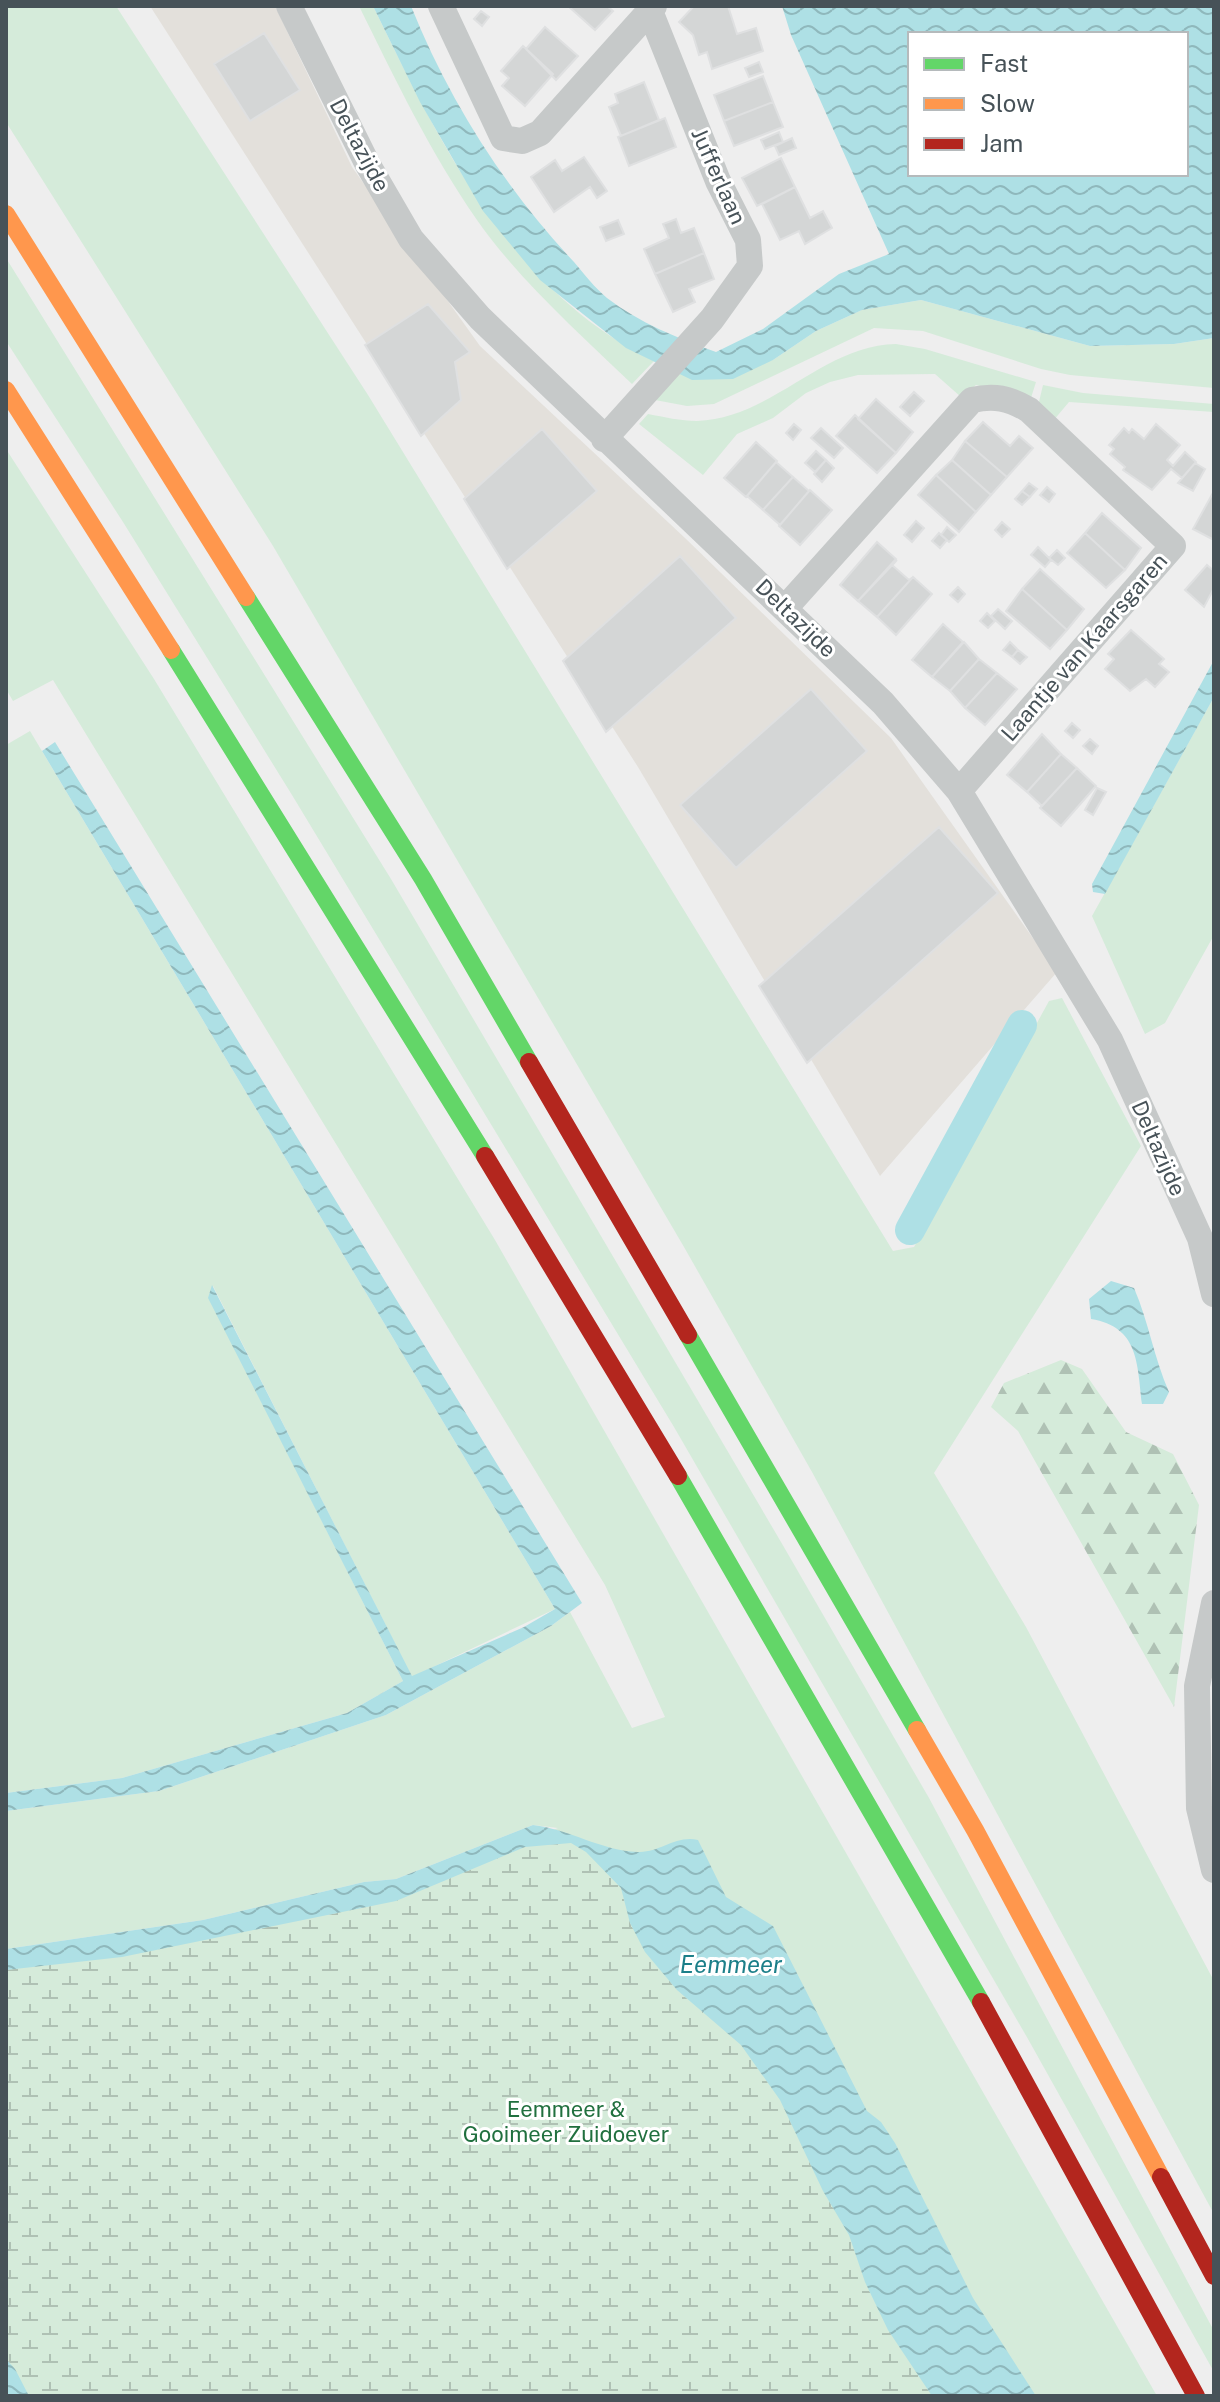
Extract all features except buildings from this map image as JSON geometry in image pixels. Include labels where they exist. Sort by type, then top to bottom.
[{"type":"highway","points":[[6,214],[423,879],[975,1830],[1214,2276]]},
{"type":"highway","points":[[6,390],[337,911],[663,1451],[893,1844],[1196,2396]]},
{"type":"street","name":"Deltazijde","points":[[289,6],[368,165],[411,239],[480,318],[604,439],[786,607],[883,703],[959,791],[1110,1040],[1200,1238],[1214,1294]]},
{"type":"street","name":"Jufferlaan","points":[[441,6],[503,138],[522,141],[540,133],[652,9],[718,181],[748,240],[750,266],[712,319],[604,439]]},
{"type":"street","name":"Laantje van Kaarsgaren","points":[[786,607],[972,400],[983,397],[1013,400],[1029,410],[1173,546],[959,791]]},
{"type":"street","points":[[1214,1603],[1197,1686],[1199,1808],[1214,1870]]},
{"type":"shaded area","points":[[150,6],[275,6],[352,167],[480,346],[685,538],[891,738],[1057,972],[880,1176],[638,767]]},
{"type":"green space","points":[[6,6],[116,6],[368,395],[893,1251],[914,1247],[1049,1001],[1062,998],[1141,1146],[934,1473],[1026,1627],[1214,1981],[1214,2214],[812,1472],[684,1247],[273,546],[6,122]]},
{"type":"green space","points":[[359,6],[373,6],[453,160],[519,254],[559,295],[603,331],[654,361],[632,384],[531,285],[477,220],[429,142]]},
{"type":"green space","points":[[6,258],[391,879],[929,1798],[1214,2331],[1214,2372],[1028,2039],[674,1427],[292,795],[123,522],[6,341]]},
{"type":"green space","points":[[921,300],[1090,346],[1174,344],[1214,338],[1214,388],[1070,375],[1041,369],[923,331],[874,328],[714,404],[687,406],[655,400],[679,374],[773,360],[816,331],[862,310]]},
{"type":"green space","points":[[896,344],[925,349],[1036,382],[1030,401],[1023,396],[976,385],[961,397],[935,374],[858,375],[830,382],[806,393],[773,418],[737,434],[703,475],[639,424],[648,414],[691,421],[724,417],[773,396],[845,356]]},
{"type":"green space","points":[[1043,385],[1083,393],[1214,404],[1214,412],[1069,402],[1053,421],[1038,406]]},
{"type":"green space","points":[[6,449],[154,679],[495,1240],[1157,2396],[6,2396],[6,1961],[357,1904],[558,1828],[533,1825],[396,1879],[364,1882],[203,1920],[6,1949],[6,1811],[159,1791],[386,1715],[551,1626],[570,1612],[632,1728],[665,1717],[605,1585],[53,680],[13,701],[6,689]]},
{"type":"green space","points":[[1214,697],[1214,935],[1165,1023],[1145,1034],[1092,916]]},
{"type":"green space","points":[[30,731],[555,1609],[412,1677],[213,1286],[209,1298],[403,1681],[347,1713],[122,1778],[6,1793],[6,745]]},
{"type":"green space","points":[[1061,1360],[1082,1369],[1126,1432],[1173,1454],[1199,1505],[1174,1707],[1018,1431],[991,1407],[1004,1383]]},
{"type":"green space","name":"Eemmeer & Gooimeer Zuidoever","points":[[571,1843],[586,1852],[621,1888],[630,1923],[645,1952],[677,1990],[741,2045],[780,2100],[823,2191],[849,2235],[865,2282],[888,2330],[932,2396],[27,2395],[15,2369],[6,2359],[6,1970],[122,1957],[396,1901],[525,1847]]},
{"type":"water","points":[[373,6],[411,6],[442,75],[480,142],[525,204],[598,290],[646,322],[716,352],[763,329],[839,274],[889,254],[791,35],[782,6],[1214,6],[1214,338],[1174,344],[1090,346],[921,300],[862,310],[816,331],[773,360],[733,379],[692,380],[626,348],[540,280],[483,211],[420,102]]},
{"type":"water","points":[[1214,660],[1214,697],[1105,894],[1093,892],[1092,884]]},
{"type":"water","points":[[55,742],[582,1603],[551,1626],[386,1715],[159,1791],[6,1811],[6,1793],[122,1778],[347,1713],[403,1681],[208,1298],[212,1285],[412,1676],[524,1627],[555,1609],[42,751]]},
{"type":"water","points":[[1111,1281],[1134,1288],[1169,1392],[1163,1404],[1142,1404],[1136,1361],[1127,1339],[1107,1323],[1091,1319],[1089,1299]]},
{"type":"water","name":"Eemmeer","points":[[533,1825],[625,1851],[646,1852],[682,1840],[698,1840],[726,1897],[773,1926],[867,2111],[881,2122],[895,2143],[973,2298],[1036,2396],[932,2396],[888,2330],[865,2282],[849,2235],[823,2191],[780,2100],[741,2045],[677,1990],[645,1952],[630,1923],[621,1888],[586,1852],[571,1843],[525,1847],[396,1901],[122,1957],[6,1970],[6,1949],[203,1920],[364,1882],[396,1879]]},
{"type":"water","points":[[6,2359],[15,2369],[29,2396],[6,2396]]},
{"type":"waterway","points":[[910,1230],[1022,1025]]},
{"type":"traffic: fast","points":[[246,597],[423,879],[529,1062]]},
{"type":"traffic: fast","points":[[171,650],[485,1156]]},
{"type":"traffic: fast","points":[[688,1335],[917,1730]]},
{"type":"traffic: fast","points":[[678,1476],[981,2002]]},
{"type":"traffic: slow","points":[[6,214],[246,597]]},
{"type":"traffic: slow","points":[[6,390],[171,650]]},
{"type":"traffic: slow","points":[[917,1730],[975,1830],[1161,2177]]},
{"type":"traffic: jam","points":[[529,1062],[688,1335]]},
{"type":"traffic: jam","points":[[485,1156],[678,1476]]},
{"type":"traffic: jam","points":[[981,2002],[1196,2396]]},
{"type":"traffic: jam","points":[[1161,2177],[1214,2276]]}]
